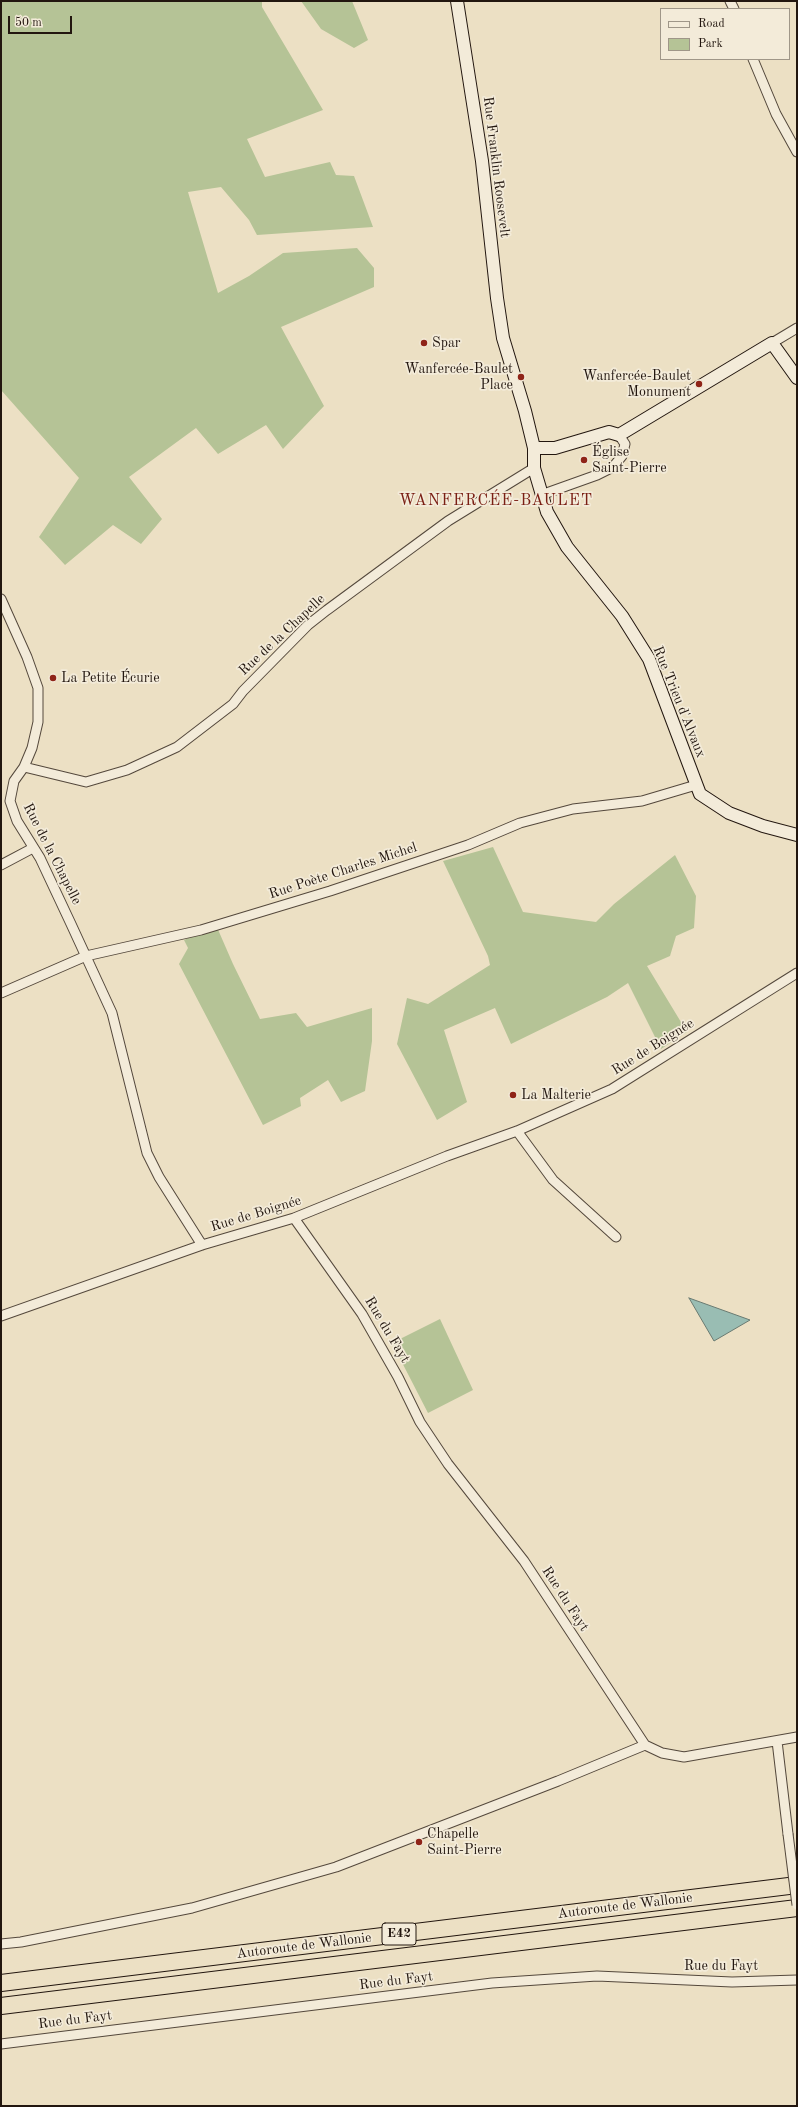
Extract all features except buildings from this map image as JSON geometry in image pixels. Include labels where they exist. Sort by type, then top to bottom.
[{"type":"highway","name":"Autoroute de Wallonie","points":[[1,1983],[797,1885]]},
{"type":"highway","name":"Autoroute de Wallonie","points":[[1,2006],[797,1908]]},
{"type":"main road","name":"Rue Franklin Roosevelt","points":[[456,1],[482,161],[496,290],[503,338],[534,448]]},
{"type":"main road","points":[[534,448],[555,448],[609,432],[619,435],[772,344],[797,378]]},
{"type":"main road","name":"Rue Trieu d'Alvaux","points":[[534,448],[534,468],[547,512],[567,547],[622,616],[649,659],[700,794],[729,813],[763,826],[797,834]]},
{"type":"street","points":[[753,60],[776,114],[797,152]]},
{"type":"street","points":[[772,344],[797,328]]},
{"type":"street","points":[[541,495],[597,475],[612,468],[622,456],[625,444],[619,435]]},
{"type":"street","name":"Rue de la Chapelle","points":[[202,1245],[159,1177],[147,1153],[112,1013],[40,858],[17,822],[10,801],[14,781],[24,767],[86,782],[127,770],[177,747],[233,704],[242,691],[308,626],[327,610],[448,521],[534,468]]},
{"type":"street","points":[[1,599],[27,657],[38,688],[38,722],[32,748],[24,767]]},
{"type":"street","name":"Rue Poète Charles Michel","points":[[1,993],[86,956],[201,930],[330,891],[468,845],[520,823],[573,810],[642,801],[696,785]]},
{"type":"street","points":[[1,865],[33,848]]},
{"type":"street","name":"Rue de Boignée","points":[[1,1316],[202,1245],[294,1218],[447,1156],[517,1131],[612,1089],[797,974]]},
{"type":"street","points":[[517,1131],[553,1180],[616,1237]]},
{"type":"street","name":"Rue du Fayt","points":[[294,1218],[362,1314],[398,1377],[420,1422],[448,1464],[524,1561],[645,1745]]},
{"type":"street","points":[[1,1944],[21,1942],[192,1908],[336,1867],[558,1781],[645,1745],[662,1753],[684,1757],[797,1737]]},
{"type":"street","points":[[777,1741],[797,1905]]},
{"type":"street","name":"Rue du Fayt","points":[[1,2044],[492,1983],[598,1976],[732,1982],[797,1980]]},
{"type":"green space","points":[[1,1],[262,1],[262,7],[323,110],[247,139],[265,177],[330,162],[336,175],[354,176],[373,227],[257,235],[249,220],[221,187],[188,192],[218,293],[249,276],[283,253],[357,248],[374,268],[374,287],[281,327],[324,406],[283,449],[266,425],[218,454],[196,428],[129,477],[162,519],[141,544],[113,525],[65,565],[39,537],[79,478],[1,390]]},
{"type":"green space","points":[[301,1],[352,1],[368,40],[354,48],[321,29]]},
{"type":"green space","points":[[493,847],[523,912],[596,922],[614,904],[675,855],[696,896],[694,928],[676,936],[670,956],[647,966],[687,1032],[661,1049],[628,983],[607,997],[511,1044],[495,1008],[444,1030],[467,1102],[437,1120],[397,1044],[407,998],[428,1004],[490,965],[488,956],[443,861]]},
{"type":"green space","points":[[216,925],[260,1019],[296,1013],[307,1027],[372,1008],[372,1041],[365,1091],[341,1102],[328,1080],[300,1098],[301,1106],[263,1125],[179,964],[188,948],[184,940]]},
{"type":"green space","points":[[440,1319],[473,1390],[428,1413],[392,1343]]},
{"type":"water","points":[[689,1298],[750,1320],[714,1341]]},
{"type":"place","name":"Spar","points":[[424,343]]},
{"type":"place","name":"Wanfercée-Baulet Place","points":[[521,377]]},
{"type":"place","name":"Wanfercée-Baulet Monument","points":[[699,384]]},
{"type":"place","name":"Église Saint-Pierre","points":[[584,460]]},
{"type":"place","name":"La Petite Écurie","points":[[53,678]]},
{"type":"place","name":"La Malterie","points":[[513,1095]]},
{"type":"place","name":"Chapelle Saint-Pierre","points":[[419,1842]]},
{"type":"district","name":"WANFERCÉE-BAULET","points":[[496,501]]}]
